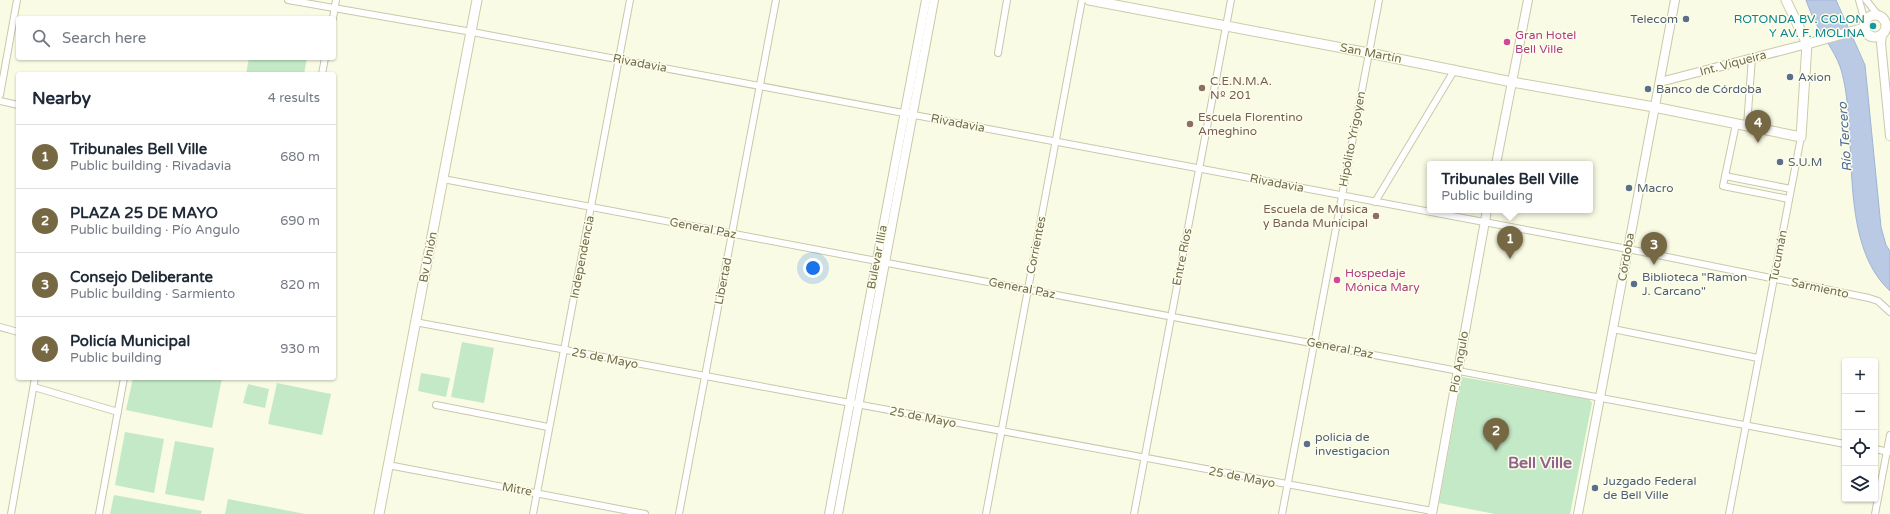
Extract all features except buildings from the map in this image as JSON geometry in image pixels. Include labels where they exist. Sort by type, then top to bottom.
[{"type":"main road","name":"Bv Unión","points":[[379,514],[477,0]]},
{"type":"main road","name":"San Martín","points":[[1089,0],[1455,69],[1512,82],[1654,106],[1801,137]]},
{"type":"main road","name":"Tucumán","points":[[1786,0],[1807,44],[1801,137]]},
{"type":"main road","points":[[1807,44],[1862,27],[1871,15],[1884,19],[1886,27],[1883,33],[1869,35],[1862,27]]},
{"type":"street","points":[[0,95],[17,0]]},
{"type":"street","name":"Rivadavia","points":[[288,0],[619,59],[1427,211]]},
{"type":"street","points":[[333,16],[336,0]]},
{"type":"street","name":"Independencia","points":[[533,514],[548,427],[630,0]]},
{"type":"street","name":"Libertad","points":[[679,514],[776,0]]},
{"type":"street","name":"Bulevar Illia","points":[[829,514],[854,404],[881,262],[908,114],[926,0]]},
{"type":"street","name":"Bulevar Illia","points":[[908,114],[934,0]]},
{"type":"street","points":[[998,53],[1007,0]]},
{"type":"street","name":"Corrientes","points":[[986,514],[1082,0]]},
{"type":"street","name":"Entre Ríos","points":[[1134,514],[1231,0]]},
{"type":"street","name":"Hipólito Yrigoyen","points":[[1282,514],[1379,0]]},
{"type":"street","points":[[1497,161],[1528,0]]},
{"type":"street","name":"Córdoba","points":[[1578,514],[1675,0]]},
{"type":"street","points":[[1859,0],[1862,27]]},
{"type":"street","points":[[1866,0],[1884,19]]},
{"type":"street","points":[[1883,33],[1882,54],[1890,136]]},
{"type":"street","name":"Int. Viqueira","points":[[1660,82],[1807,44]]},
{"type":"street","points":[[1747,126],[1752,58]]},
{"type":"street","points":[[322,72],[325,60]]},
{"type":"street","points":[[1375,202],[1455,69]]},
{"type":"street","points":[[0,101],[16,105]]},
{"type":"street","points":[[1736,124],[1723,186],[1789,199]]},
{"type":"street","name":"Tucumán","points":[[1729,514],[1801,137]]},
{"type":"street","points":[[1725,176],[1790,189]]},
{"type":"street","name":"General Paz","points":[[443,179],[1601,398],[1746,424],[1842,443]]},
{"type":"street","name":"Rivadavia","points":[[1436,213],[1628,249]]},
{"type":"street","name":"Pío Angulo","points":[[1432,513],[1486,213]]},
{"type":"street","name":"Sarmiento","points":[[1628,249],[1869,298],[1878,301],[1890,312]]},
{"type":"street","name":"25 de Mayo","points":[[415,322],[1432,513]]},
{"type":"street","points":[[0,327],[16,331]]},
{"type":"street","points":[[1613,330],[1758,358]]},
{"type":"street","points":[[11,514],[35,380]]},
{"type":"street","points":[[99,514],[124,380]]},
{"type":"street","points":[[34,387],[118,412]]},
{"type":"street","name":"Bulevar Illia","points":[[838,514],[854,404]]},
{"type":"street","points":[[436,405],[548,427]]},
{"type":"street","points":[[1875,514],[1888,452],[1890,435]]},
{"type":"street","points":[[1878,450],[1888,452]]},
{"type":"street","name":"Mitre","points":[[388,465],[537,492],[645,514]]},
{"type":"green space","points":[[249,60],[307,60],[304,72],[246,72]]},
{"type":"green space","points":[[462,342],[494,348],[484,403],[451,397]]},
{"type":"green space","points":[[421,373],[450,378],[446,397],[418,391]]},
{"type":"green space","points":[[1462,377],[1589,399],[1592,403],[1570,514],[1495,514],[1439,503]]},
{"type":"green space","points":[[133,380],[222,380],[212,428],[126,410]]},
{"type":"green space","points":[[277,383],[331,394],[322,435],[268,424]]},
{"type":"green space","points":[[248,384],[269,389],[265,408],[243,403]]},
{"type":"green space","points":[[125,432],[164,439],[154,493],[115,485]]},
{"type":"green space","points":[[175,441],[214,448],[204,501],[165,494]]},
{"type":"green space","points":[[114,495],[202,511],[201,514],[110,514]]},
{"type":"green space","points":[[228,499],[305,514],[225,514]]},
{"type":"water","points":[[1806,0],[1836,0],[1865,65],[1881,227],[1886,245],[1890,251],[1890,291],[1873,270],[1863,245],[1856,218],[1852,188],[1847,99],[1842,73],[1838,60],[1815,22]]},
{"type":"place","name":"Telecom","points":[[1686,19]]},
{"type":"place","name":"ROTONDA BV. COLON Y AV. F. MOLINA","points":[[1873,26]]},
{"type":"place","name":"Gran Hotel Bell Ville","points":[[1507,42]]},
{"type":"place","name":"Axion","points":[[1790,77]]},
{"type":"place","name":"C.E.N.M.A. Nº 201","points":[[1202,88]]},
{"type":"place","name":"Banco de Córdoba","points":[[1648,89]]},
{"type":"place","name":"Escuela Florentino Ameghino","points":[[1190,124]]},
{"type":"place","name":"Policía Municipal","points":[[1758,143]]},
{"type":"place","name":"S.U.M","points":[[1780,162]]},
{"type":"place","name":"Macro","points":[[1629,188]]},
{"type":"place","name":"Escuela de Musica y Banda Municipal","points":[[1376,216]]},
{"type":"place","name":"Tribunales Bell Ville","points":[[1510,259]]},
{"type":"place","name":"Consejo Deliberante","points":[[1654,265]]},
{"type":"place","name":"Hospedaje Mónica Mary","points":[[1337,280]]},
{"type":"place","name":"Biblioteca \"Ramon J. Carcano\"","points":[[1634,284]]},
{"type":"place","name":"policia de investigacion","points":[[1307,444]]},
{"type":"place","name":"PLAZA 25 DE MAYO","points":[[1496,451]]},
{"type":"place","name":"Juzgado Federal de Bell Ville","points":[[1595,488]]},
{"type":"district","name":"Bell Ville","points":[[1540,463]]},
{"type":"water label","name":"Río Tercero","points":[[1845,137]]}]
